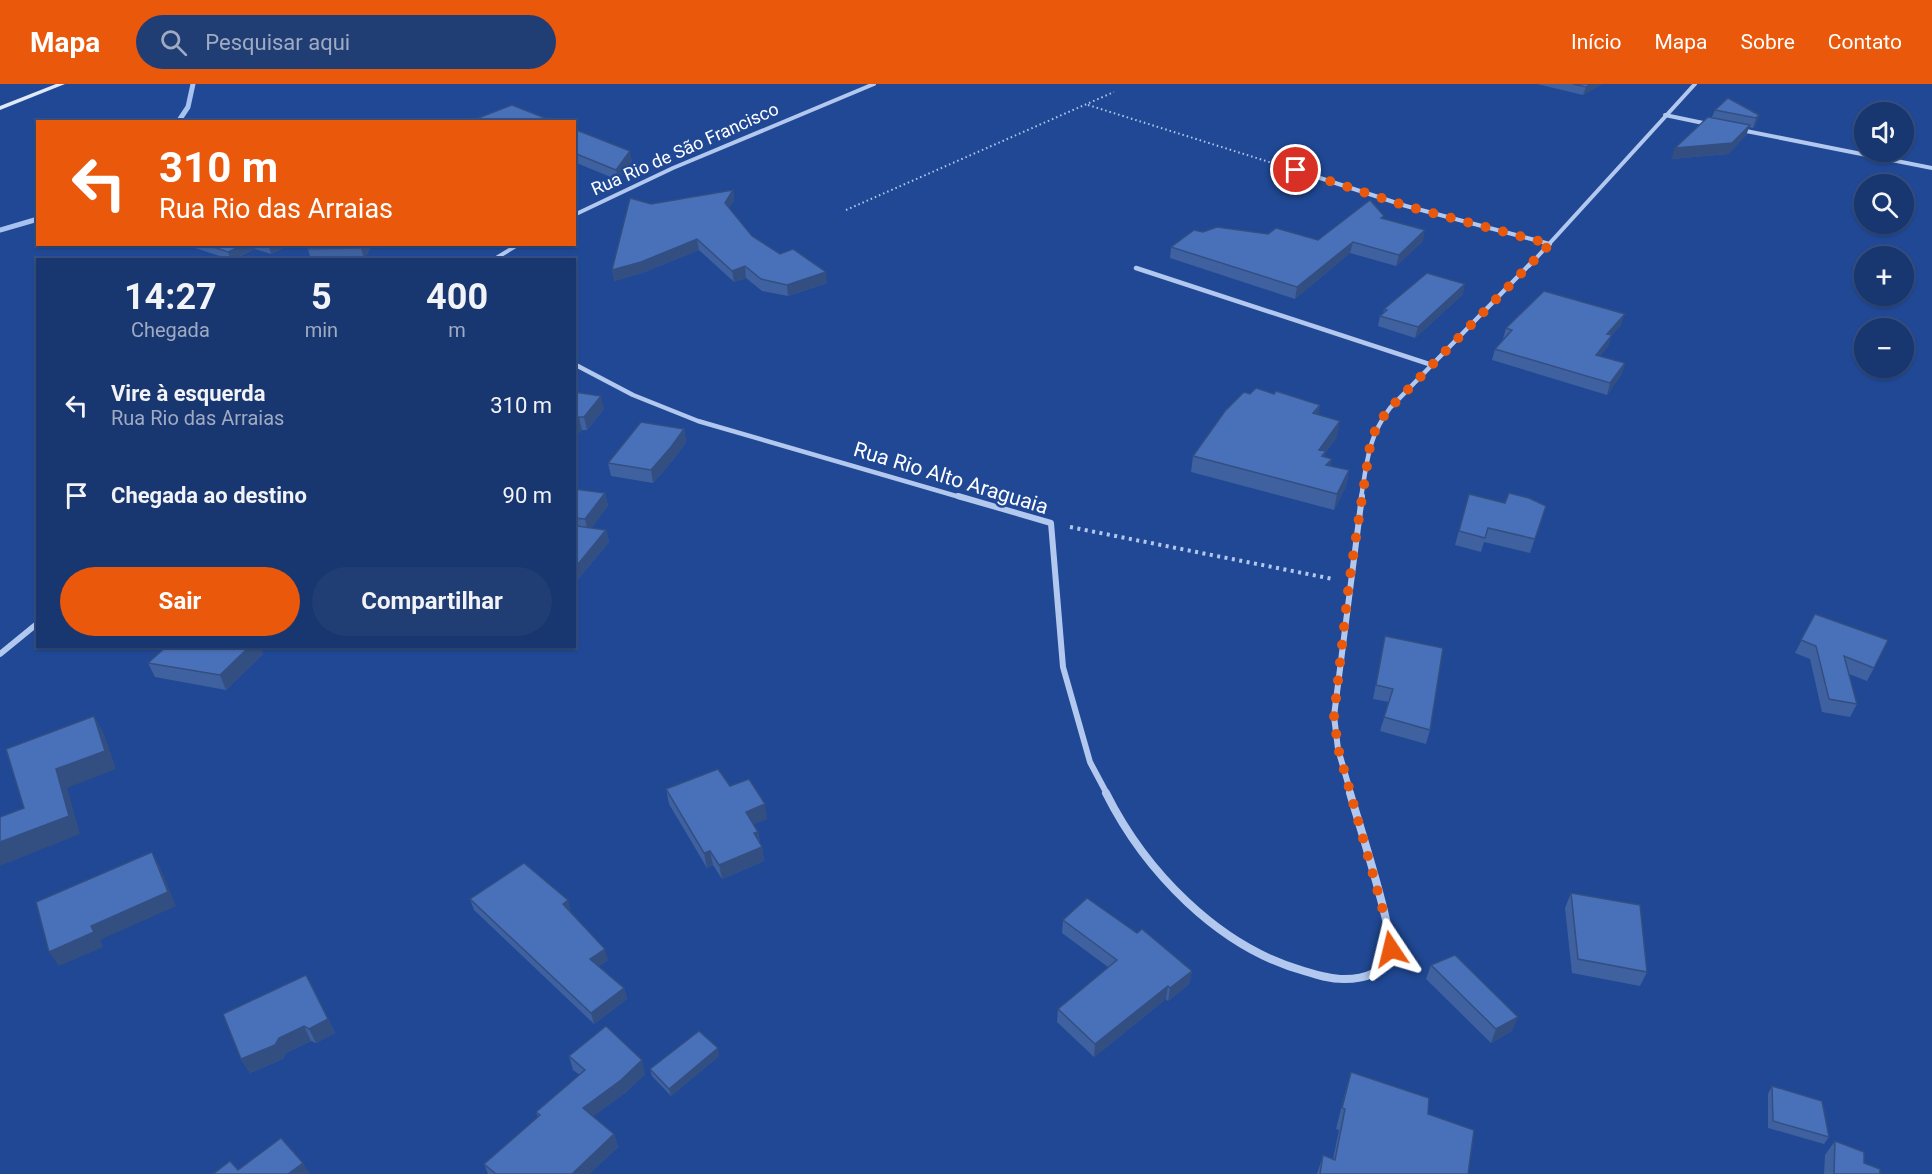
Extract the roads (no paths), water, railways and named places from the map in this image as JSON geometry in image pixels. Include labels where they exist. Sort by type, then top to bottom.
[{"type":"main road","points":[[0,108],[62,84]]},
{"type":"street","name":"Rua Rio de São Francisco","points":[[576,213],[673,168],[874,84]]},
{"type":"street","name":"Rua Rio Alto Araguaia","points":[[576,365],[633,395],[698,421],[1051,523],[1063,667],[1090,762],[1118,817],[1180,895],[1206,918],[1253,950],[1286,966],[1332,979],[1360,979],[1376,973],[1385,963],[1391,949],[1387,925],[1338,748],[1334,716],[1349,583],[1370,446],[1377,425],[1390,408],[1550,244],[1695,84]]},
{"type":"street","points":[[1665,115],[1711,124]]},
{"type":"street","points":[[1734,129],[1932,168]]},
{"type":"street","points":[[1317,177],[1406,206],[1550,244]]},
{"type":"street","points":[[496,258],[516,246]]},
{"type":"street","points":[[1136,268],[1432,365]]},
{"type":"street","points":[[0,654],[36,625]]},
{"type":"waterway","points":[[179,120],[188,107],[193,84]]},
{"type":"waterway","points":[[0,230],[36,220]]}]
